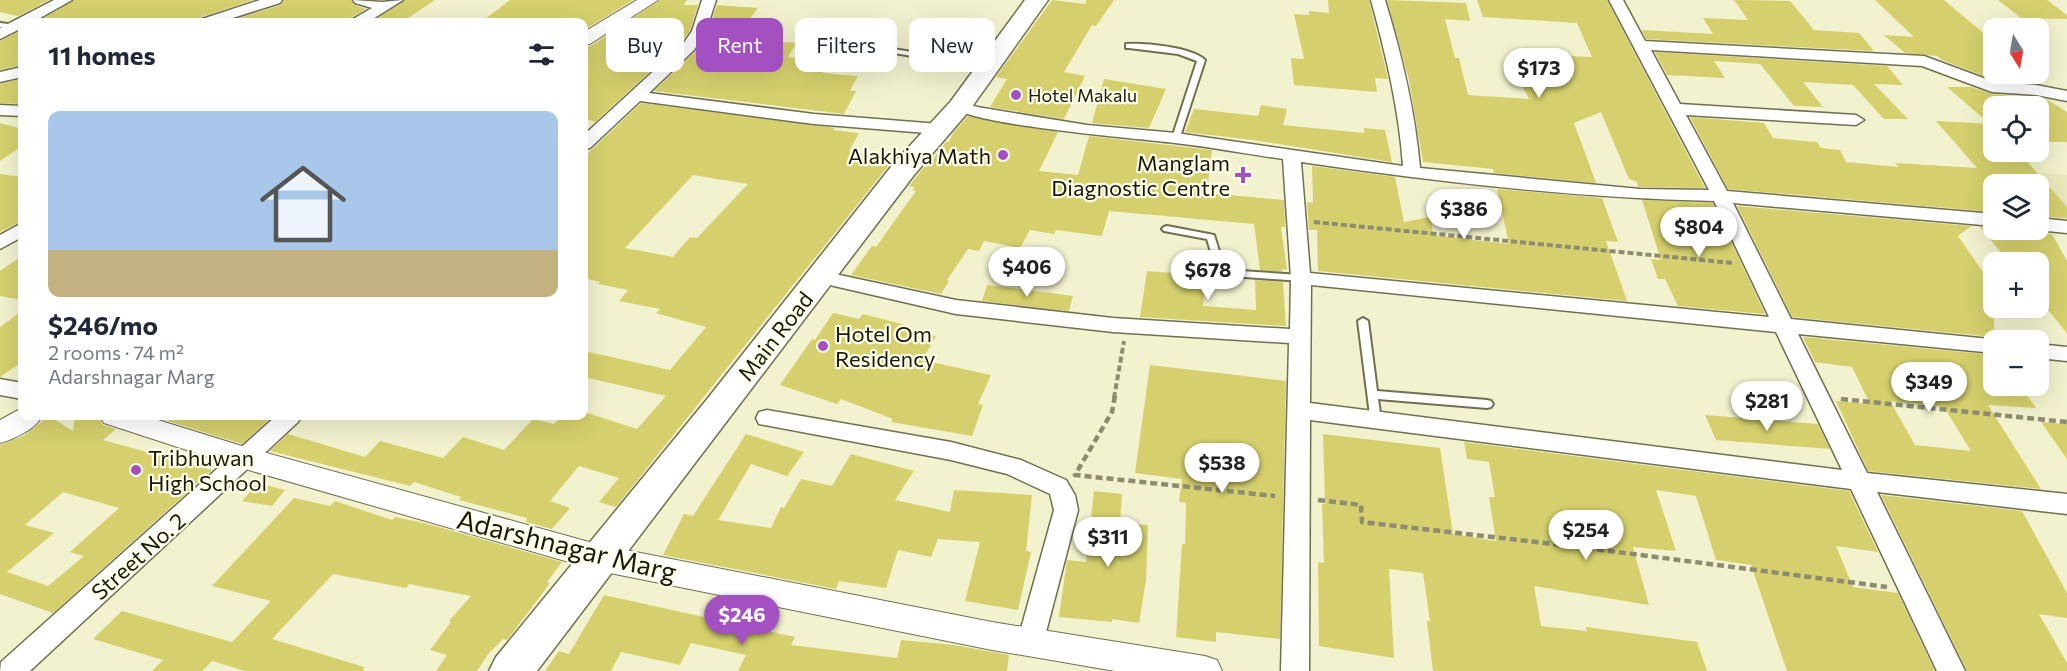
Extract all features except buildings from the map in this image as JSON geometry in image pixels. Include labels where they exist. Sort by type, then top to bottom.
[{"type":"main road","name":"Main Road","points":[[995,58],[1037,0]]},
{"type":"main road","name":"Main Road","points":[[511,671],[904,169],[950,117],[985,72]]},
{"type":"street","points":[[26,0],[47,8]]},
{"type":"street","points":[[26,18],[65,0]]},
{"type":"street","points":[[219,18],[274,0]]},
{"type":"street","points":[[360,0],[390,3]]},
{"type":"street","points":[[588,38],[649,0]]},
{"type":"street","points":[[588,140],[689,47],[699,31],[709,0]]},
{"type":"street","points":[[1378,0],[1396,63],[1408,123],[1412,173]]},
{"type":"street","points":[[1616,0],[1721,196],[1951,671]]},
{"type":"street","points":[[365,18],[390,3]]},
{"type":"street","points":[[4,28],[18,21]]},
{"type":"street","points":[[1640,45],[1924,61],[1992,87],[2036,90],[2067,96]]},
{"type":"street","points":[[0,77],[18,73]]},
{"type":"street","points":[[636,96],[814,118],[950,117],[974,111],[1068,127],[1176,138],[1412,173],[1640,194],[1721,196],[1983,219]]},
{"type":"street","points":[[1674,109],[1856,120]]},
{"type":"street","points":[[0,110],[18,111]]},
{"type":"street","points":[[1293,156],[1301,278],[1295,671]]},
{"type":"street","points":[[2049,225],[2067,227]]},
{"type":"street","points":[[0,243],[18,232]]},
{"type":"street","points":[[821,277],[956,307],[1127,325],[1300,337]]},
{"type":"street","points":[[1301,278],[1983,345]]},
{"type":"street","points":[[2049,352],[2067,354]]},
{"type":"street","points":[[0,387],[18,390]]},
{"type":"street","points":[[1300,410],[1859,481],[2067,504]]},
{"type":"street","points":[[767,418],[951,451],[1013,466],[1058,486],[1063,495],[1066,510],[1031,643]]},
{"type":"street","points":[[0,433],[22,420]]},
{"type":"street","name":"Adarshnagar Marg","points":[[126,420],[245,458],[600,558],[1031,643],[1205,671]]},
{"type":"street","name":"Street No. 2","points":[[11,671],[286,420]]},
{"type":"lane","points":[[1129,46],[1198,56],[1201,60],[1176,138]]},
{"type":"lane","points":[[1167,229],[1211,237],[1221,273],[1301,278]]},
{"type":"lane","points":[[1363,321],[1375,420]]},
{"type":"lane","points":[[1372,396],[1486,404]]},
{"type":"path","points":[[1298,221],[1755,265]]},
{"type":"path","points":[[1127,325],[1112,412],[1075,475],[1361,505],[1362,522],[1571,546],[1912,591]]},
{"type":"path","points":[[1818,396],[2067,422]]},
{"type":"shaded area","points":[[1983,167],[2067,175],[2067,221],[2049,219],[2049,174],[1989,174]]},
{"type":"place","name":"Hotel Makalu","points":[[1016,95]]},
{"type":"place","name":"Alakhiya Math","points":[[1003,155]]},
{"type":"place","name":"Manglam Diagnostic Centre","points":[[1243,175]]},
{"type":"place","name":"Hotel Om Residency","points":[[823,346]]},
{"type":"place","name":"Tribhuwan High School","points":[[136,470]]}]
